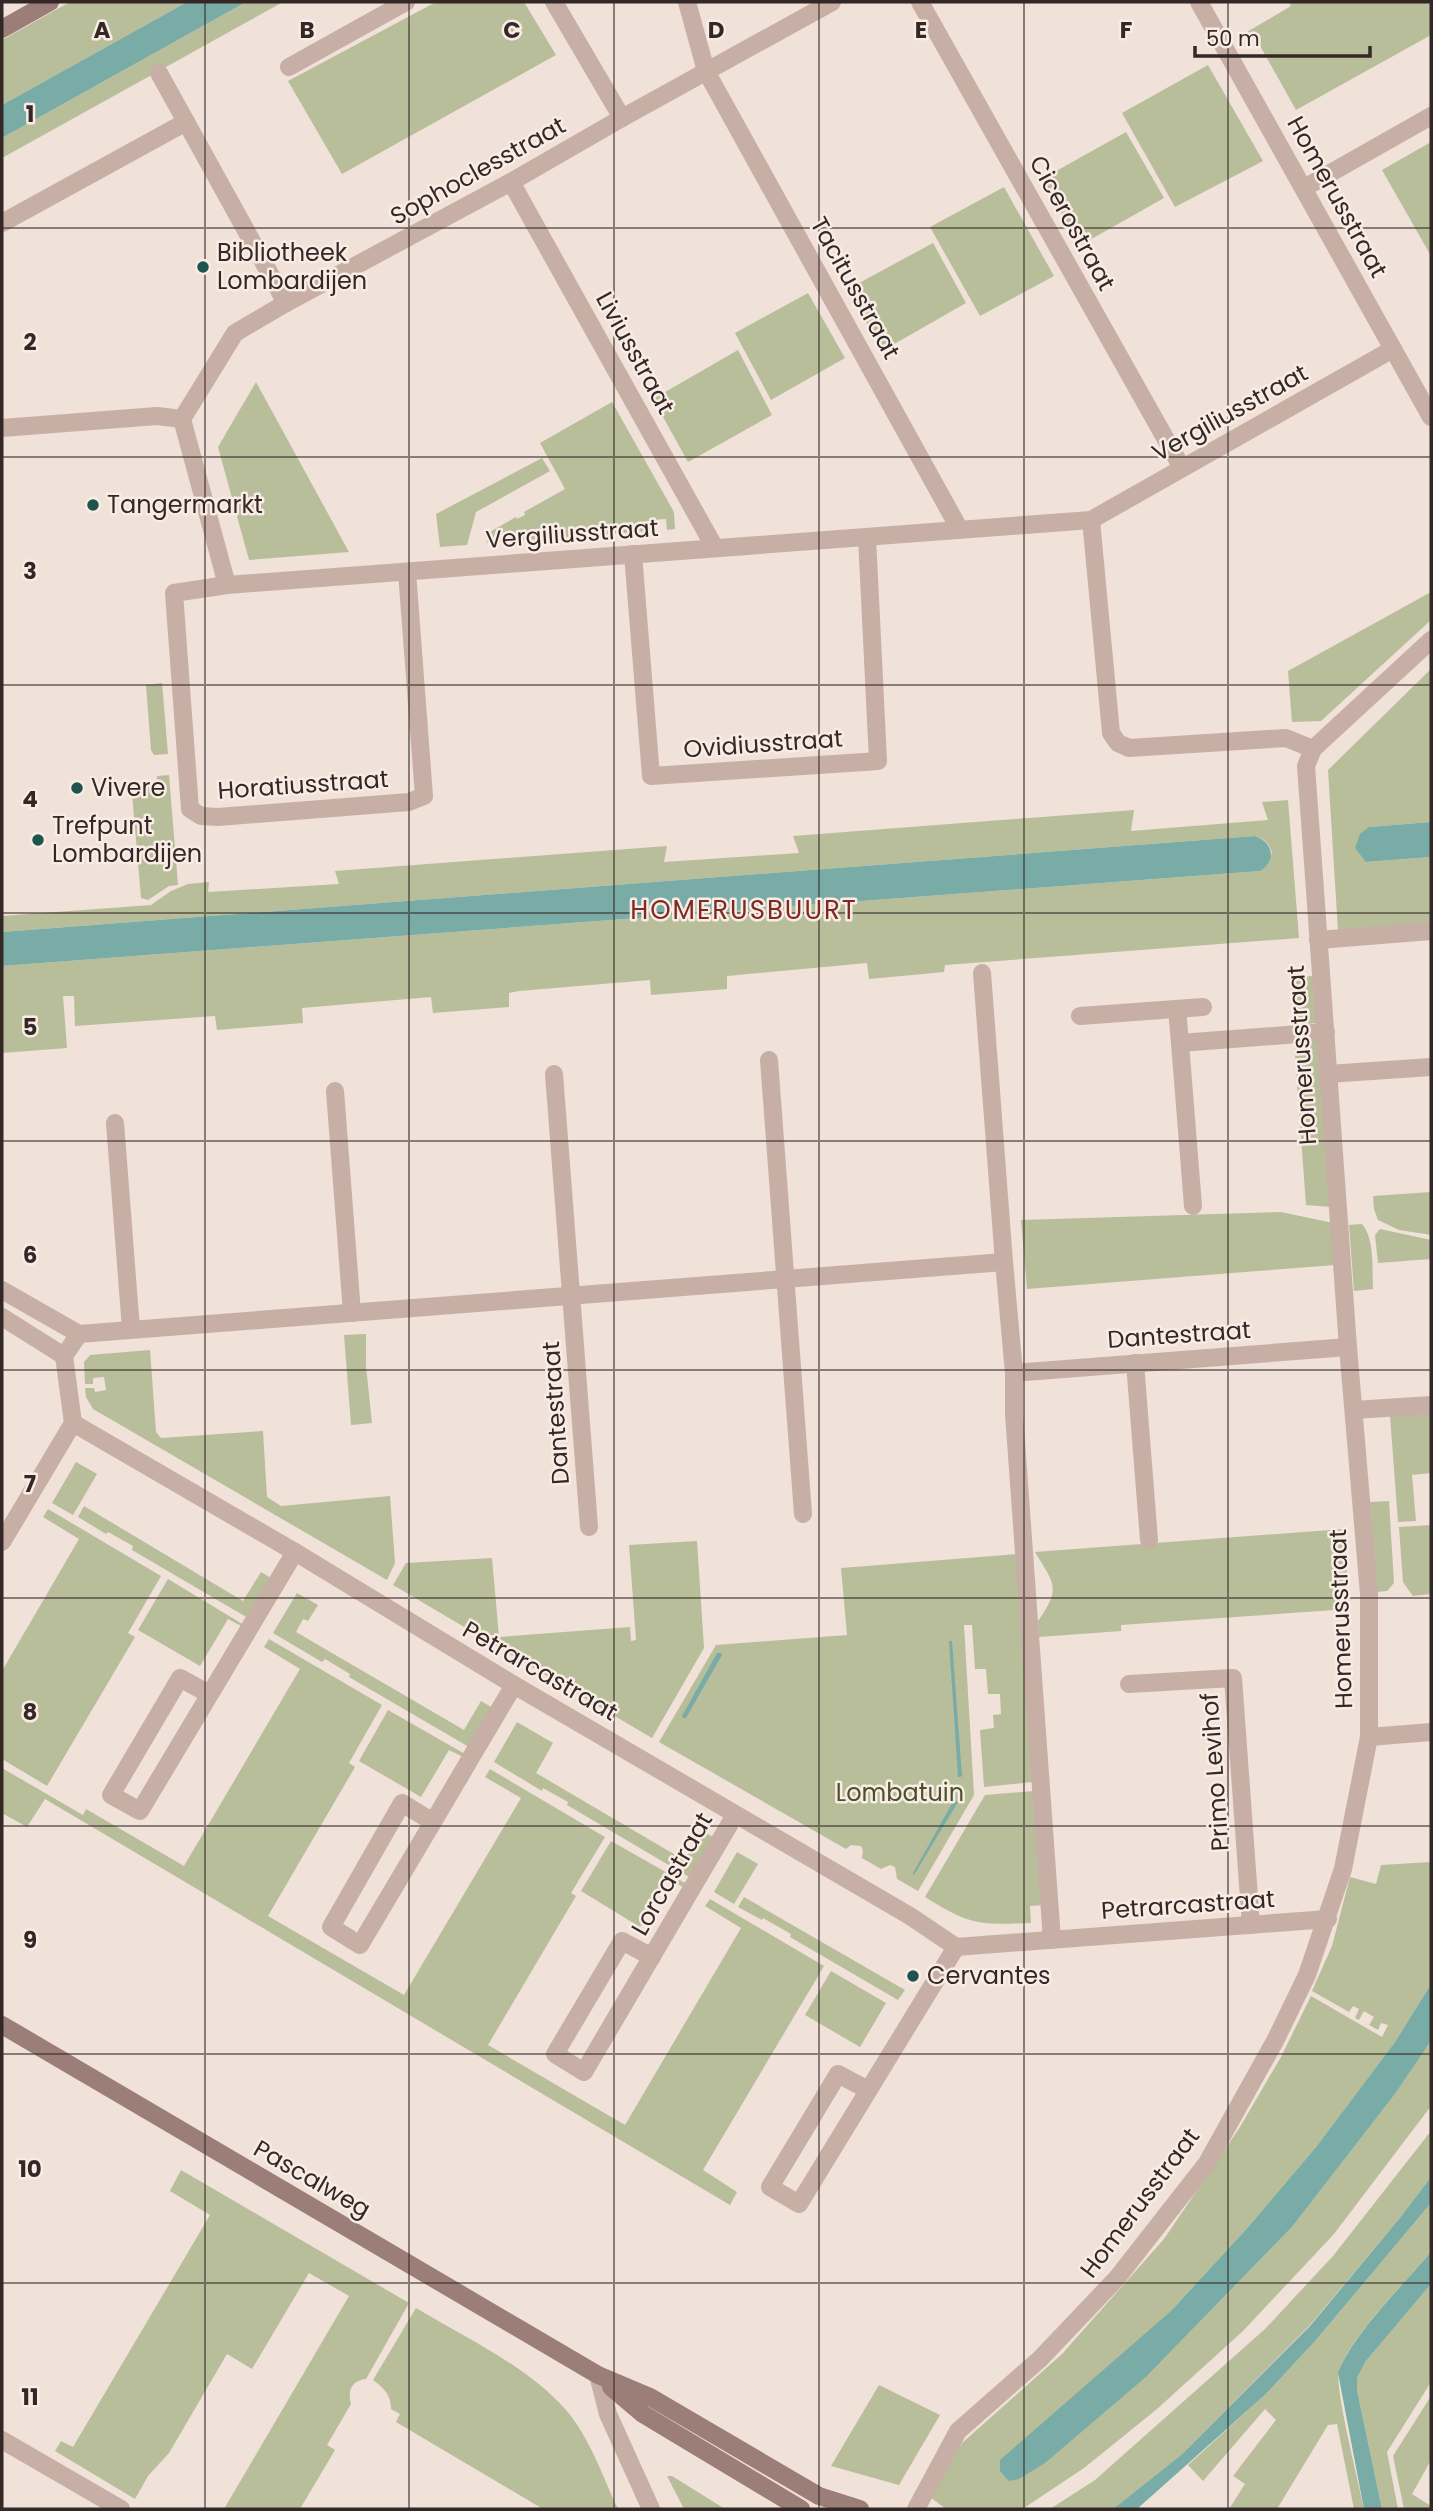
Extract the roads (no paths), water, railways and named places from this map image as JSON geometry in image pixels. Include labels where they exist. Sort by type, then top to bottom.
[{"type":"street","points":[[2,29],[50,2]]},
{"type":"street","points":[[289,68],[406,2]]},
{"type":"street","points":[[554,2],[622,118]]},
{"type":"street","name":"Tacitusstraat","points":[[687,2],[706,71],[960,530]]},
{"type":"street","name":"Sophoclesstraat","points":[[183,419],[235,333],[511,183],[622,118],[832,2]]},
{"type":"street","name":"Cicerostraat","points":[[920,2],[1182,468]]},
{"type":"street","name":"Homerusstraat","points":[[1199,2],[1431,416]]},
{"type":"street","points":[[159,73],[286,303]]},
{"type":"street","points":[[1304,188],[1431,116]]},
{"type":"street","points":[[2,223],[186,122]]},
{"type":"street","name":"Liviusstraat","points":[[511,183],[715,548]]},
{"type":"street","name":"Vergiliusstraat","points":[[227,585],[1091,520],[1393,349]]},
{"type":"street","points":[[2,428],[157,416],[183,419],[227,585]]},
{"type":"street","points":[[1091,520],[1111,733],[1118,743],[1129,748],[1286,738],[1313,749],[1431,640]]},
{"type":"street","name":"Ovidiusstraat","points":[[633,554],[651,776],[878,761],[867,537]]},
{"type":"street","name":"Horatiusstraat","points":[[227,585],[174,593],[190,809],[201,816],[218,817],[409,802],[424,796],[407,572]]},
{"type":"street","name":"Homerusstraat","points":[[916,2509],[958,2431],[1040,2359],[1117,2278],[1207,2162],[1275,2040],[1307,1975],[1343,1869],[1369,1737],[1369,1594],[1348,1347],[1306,766],[1313,749]]},
{"type":"street","points":[[1318,940],[1431,931]]},
{"type":"street","points":[[982,973],[1014,1373],[1014,1414],[1052,1940]]},
{"type":"street","points":[[1080,1016],[1203,1007]]},
{"type":"street","points":[[1177,1009],[1193,1206]]},
{"type":"street","points":[[1180,1043],[1325,1032]]},
{"type":"street","points":[[769,1060],[803,1514]]},
{"type":"street","points":[[1328,1074],[1431,1067]]},
{"type":"street","name":"Dantestraat","points":[[554,1074],[589,1527]]},
{"type":"street","points":[[334,1091],[352,1313]]},
{"type":"street","points":[[115,1123],[131,1329]]},
{"type":"street","points":[[2,1290],[79,1334],[1004,1262]]},
{"type":"street","points":[[2,1317],[64,1356]]},
{"type":"street","points":[[2,1542],[73,1423],[64,1356],[79,1334]]},
{"type":"street","name":"Dantestraat","points":[[1014,1373],[1348,1347]]},
{"type":"street","points":[[1135,1363],[1149,1540]]},
{"type":"street","points":[[1354,1410],[1431,1405]]},
{"type":"street","name":"Petrarcastraat","points":[[73,1423],[910,1916],[956,1947],[1328,1919]]},
{"type":"street","points":[[209,1694],[180,1678],[111,1795],[139,1811],[295,1552]]},
{"type":"street","name":"Primo Levihof","points":[[1129,1684],[1233,1678],[1251,1925]]},
{"type":"street","points":[[433,1822],[402,1803],[331,1927],[360,1945],[433,1822],[514,1685]]},
{"type":"street","points":[[1369,1737],[1431,1732]]},
{"type":"street","name":"Lorcastraat","points":[[652,1958],[622,1941],[555,2054],[584,2072],[652,1958],[735,1815]]},
{"type":"street","points":[[868,2090],[838,2074],[770,2187],[799,2204],[956,1947]]},
{"type":"street","name":"Pascalweg","points":[[2,2025],[597,2375],[650,2397],[815,2503],[860,2509]]},
{"type":"street","points":[[597,2375],[608,2414],[652,2509]]},
{"type":"street","name":"Pascalweg","points":[[597,2375],[643,2414],[801,2509]]},
{"type":"street","points":[[2,2440],[121,2509]]},
{"type":"water","points":[[187,2],[246,2],[2,138],[2,105]]},
{"type":"water","points":[[1431,822],[1431,857],[1366,862],[1355,848],[1360,834],[1369,827]]},
{"type":"water","points":[[1255,836],[1266,842],[1271,852],[1269,862],[1260,871],[2,966],[2,932]]},
{"type":"water","points":[[949,1641],[952,1641],[960,1777],[958,1777]]},
{"type":"water","points":[[717,1653],[722,1655],[686,1718],[683,1718],[682,1716]]},
{"type":"water","points":[[954,1800],[958,1802],[914,1875],[913,1873]]},
{"type":"water","points":[[1431,1984],[1431,2041],[1395,2094],[1292,2227],[1147,2376],[1045,2463],[1019,2479],[1009,2481],[1000,2471],[1000,2460],[1171,2311],[1250,2225],[1316,2147],[1395,2042]]},
{"type":"water","points":[[1431,2177],[1431,2203],[1316,2340],[1266,2394],[1137,2509],[1113,2509],[1181,2455],[1310,2326]]},
{"type":"water","points":[[1431,2252],[1431,2284],[1366,2361],[1357,2378],[1357,2390],[1382,2509],[1364,2509],[1338,2373],[1366,2327]]},
{"type":"place","name":"Bibliotheek Lombardijen","points":[[203,267]]},
{"type":"place","name":"Tangermarkt","points":[[93,505]]},
{"type":"place","name":"Vivere","points":[[77,788]]},
{"type":"place","name":"Trefpunt Lombardijen","points":[[38,840]]},
{"type":"place","name":"Cervantes","points":[[913,1976]]},
{"type":"district","name":"HOMERUSBUURT","points":[[744,910]]},
{"type":"park label","name":"Lombatuin","points":[[900,1793]]}]
